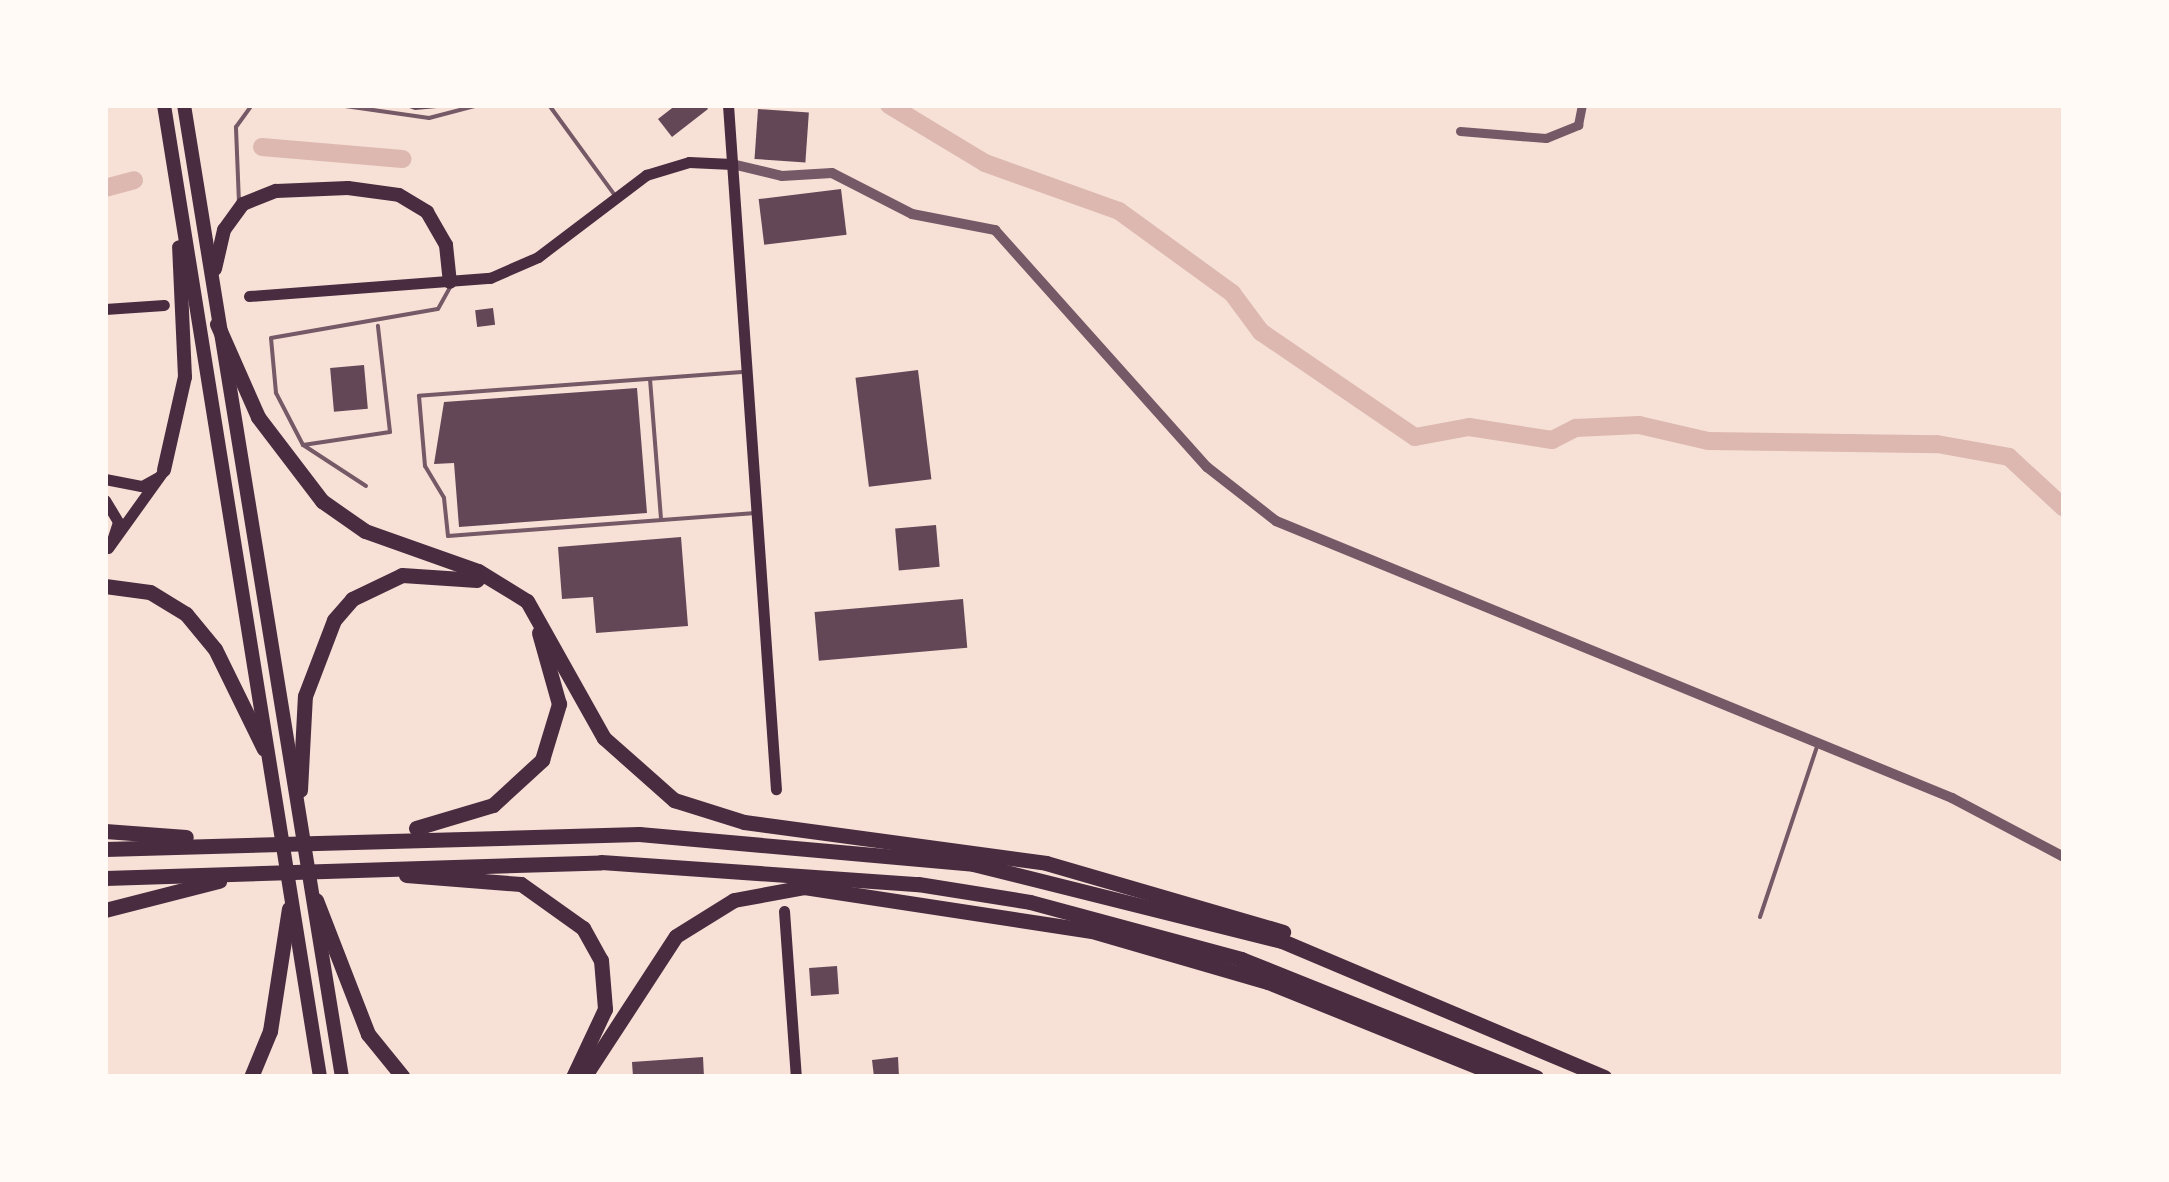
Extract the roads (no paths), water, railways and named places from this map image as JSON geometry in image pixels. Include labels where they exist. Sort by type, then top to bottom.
[{"type":"highway","points":[[164,105],[264,749],[320,1077]]},
{"type":"highway","points":[[184,105],[218,324],[300,790],[342,1077]]},
{"type":"highway","points":[[164,470],[185,378],[178,186]]},
{"type":"highway","points":[[213,290],[224,230],[240,207],[295,188],[399,195],[440,230],[450,282]]},
{"type":"highway","points":[[218,324],[258,417],[304,482],[364,532],[478,571],[527,601],[604,738],[654,787],[744,822],[1084,879],[1140,893],[1402,987],[1604,1077]]},
{"type":"highway","points":[[300,790],[305,696],[334,620],[352,598],[402,574],[473,578],[511,600],[542,637],[558,682],[556,725],[542,760],[513,794],[406,833]]},
{"type":"highway","points":[[105,586],[150,592],[186,614],[215,649],[264,749]]},
{"type":"highway","points":[[105,831],[199,841]]},
{"type":"highway","points":[[105,849],[406,833],[801,843],[1084,879]]},
{"type":"highway","points":[[105,878],[202,879],[326,869],[803,870],[1090,924],[1346,995],[1536,1077]]},
{"type":"highway","points":[[408,870],[521,884],[583,928],[601,960],[606,1010],[572,1077]]},
{"type":"highway","points":[[105,910],[202,879]]},
{"type":"highway","points":[[584,1077],[661,950],[707,912],[752,894],[853,890],[1090,924]]},
{"type":"highway","points":[[316,900],[354,1004],[403,1077]]},
{"type":"highway","points":[[251,1077],[270,1031],[290,908]]},
{"type":"highway","points":[[1142,938],[1332,1005],[1503,1077]]},
{"type":"main road","points":[[728,105],[776,789]]},
{"type":"main road","points":[[249,296],[450,282],[522,268],[614,194],[666,168],[732,164]]},
{"type":"main road","points":[[105,309],[164,305]]},
{"type":"main road","points":[[105,479],[142,486],[164,470]]},
{"type":"main road","points":[[106,548],[164,470]]},
{"type":"main road","points":[[105,500],[118,522],[106,548]]},
{"type":"main road","points":[[784,912],[796,1077]]},
{"type":"street","points":[[1460,131],[1546,138],[1578,125],[1582,105]]},
{"type":"street","points":[[732,164],[782,176],[832,173],[912,214],[985,224],[1207,468],[1257,510],[1818,744],[2064,857]]},
{"type":"lane","points":[[240,207],[236,127],[252,105]]},
{"type":"lane","points":[[338,105],[430,118],[479,105]]},
{"type":"lane","points":[[550,105],[614,194]]},
{"type":"lane","points":[[366,486],[303,445],[276,392],[271,338],[378,325],[438,310],[450,282]]},
{"type":"lane","points":[[303,445],[390,432],[378,325]]},
{"type":"lane","points":[[747,372],[418,396],[424,466],[444,498],[448,536],[757,513]]},
{"type":"lane","points":[[650,379],[661,520]]},
{"type":"lane","points":[[1760,917],[1818,744]]},
{"type":"waterway","points":[[889,105],[985,163],[1119,211],[1232,293],[1261,332],[1415,437],[1469,427],[1552,440],[1576,428],[1639,425],[1708,441],[1937,444],[2009,457],[2064,508]]},
{"type":"waterway","points":[[262,147],[402,159]]},
{"type":"waterway","points":[[105,188],[134,180]]}]
